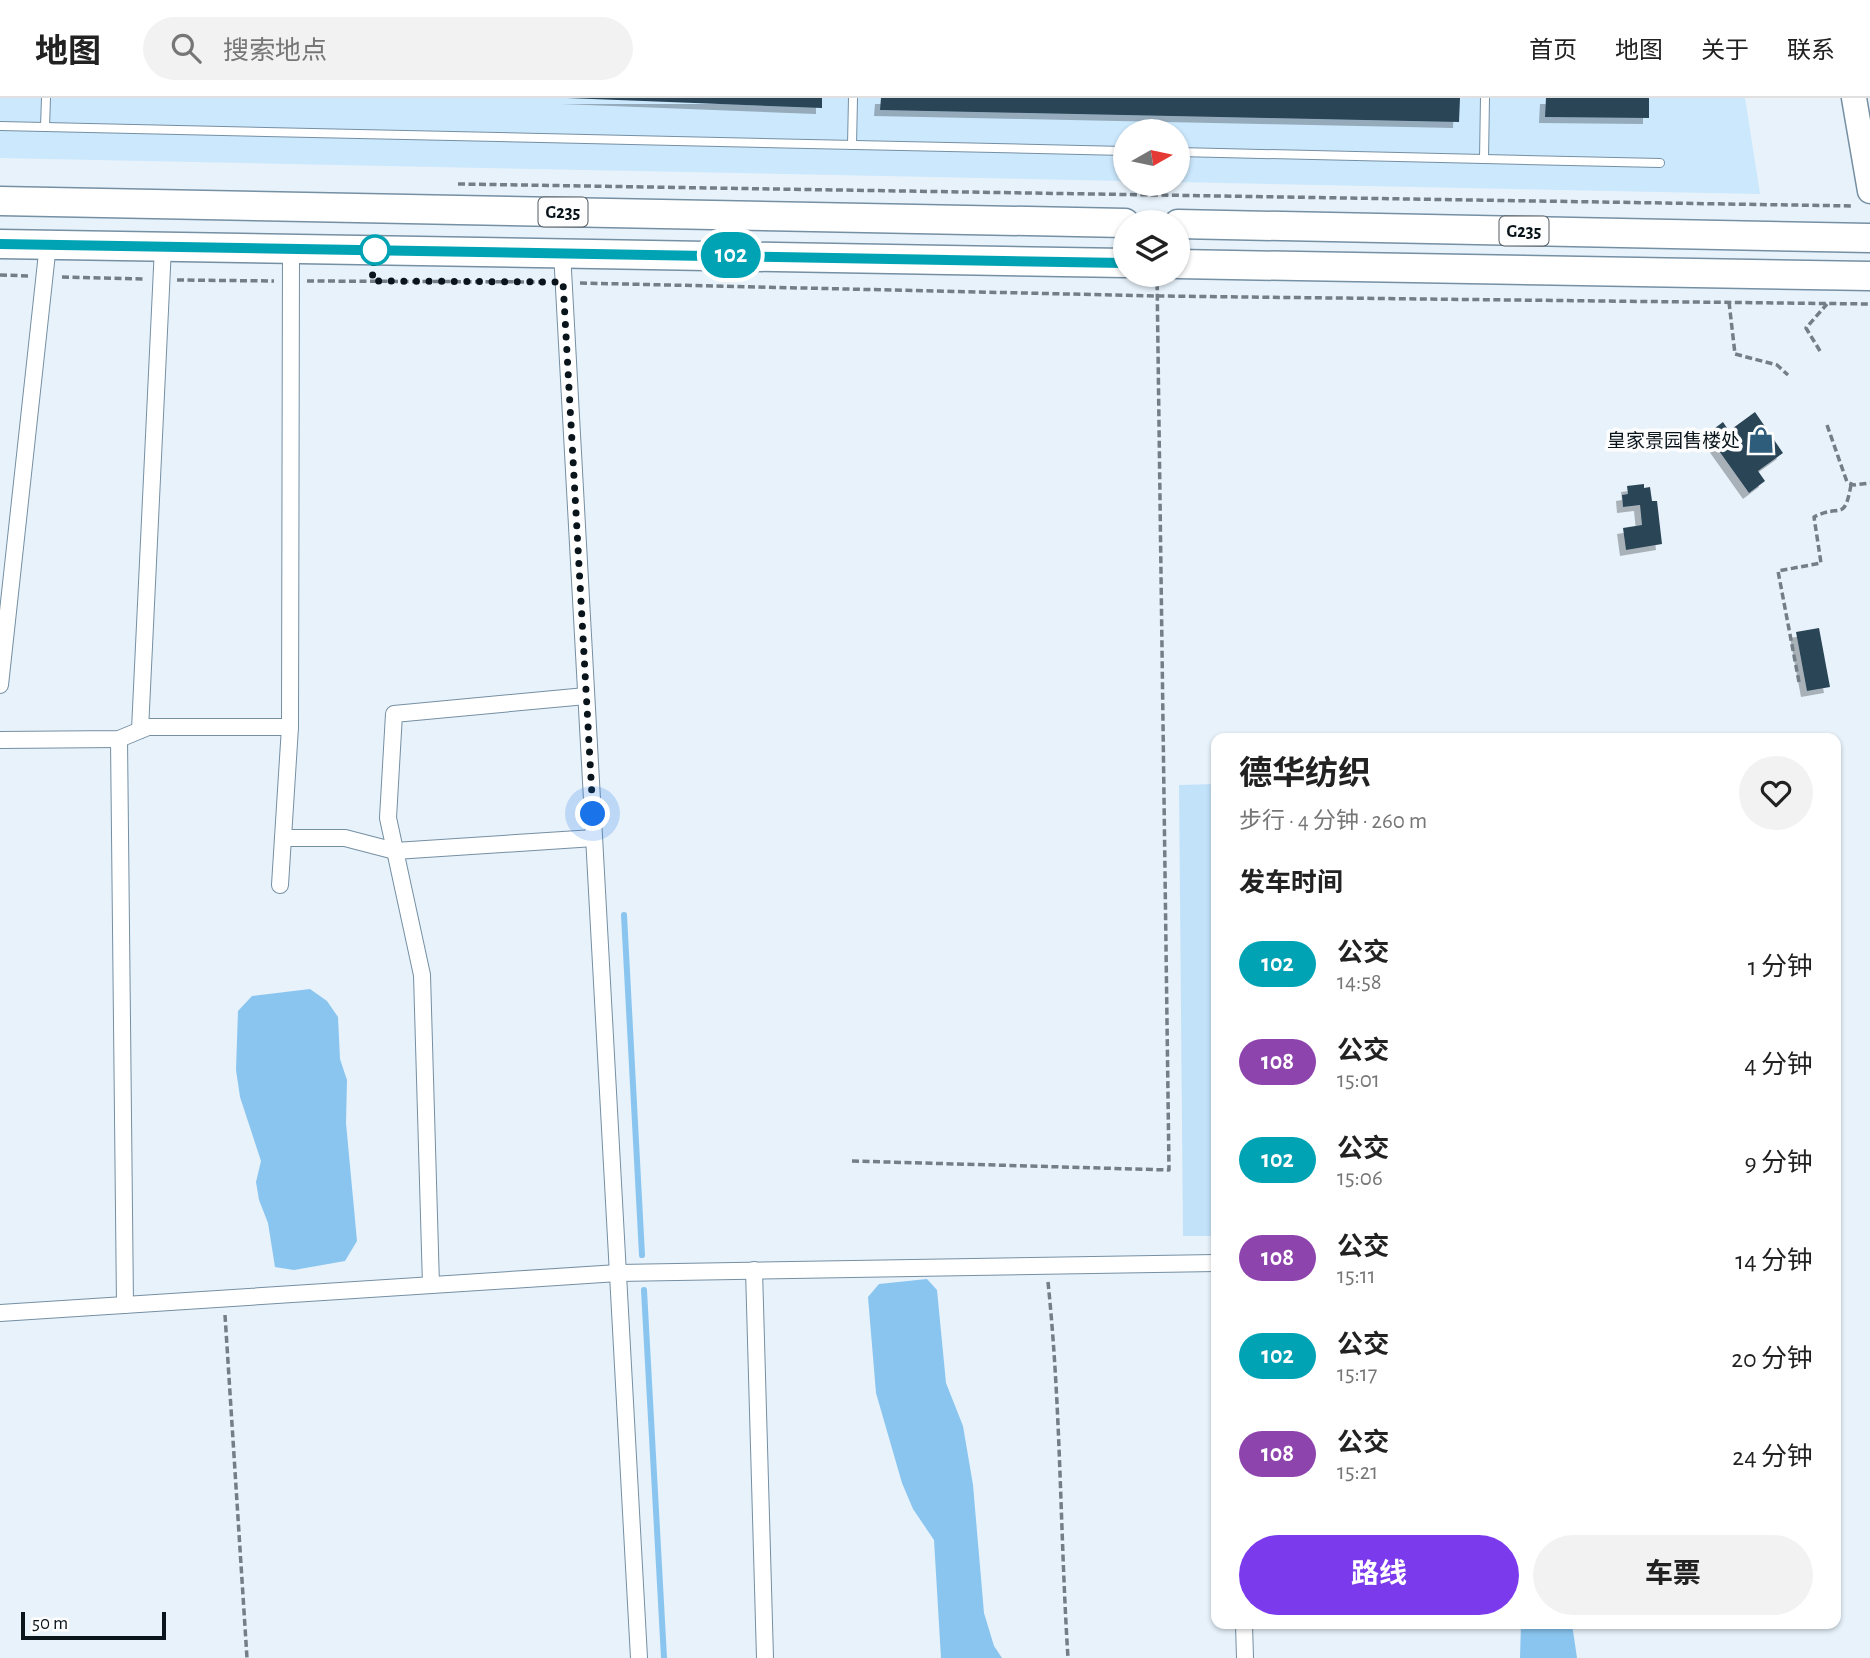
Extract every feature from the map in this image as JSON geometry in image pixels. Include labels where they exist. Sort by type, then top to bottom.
[{"type":"highway","name":"G235","points":[[0,201],[1113,223]]},
{"type":"highway","name":"G235","points":[[1190,224],[1870,238]]},
{"type":"highway","name":"G235","points":[[0,244],[1113,263]]},
{"type":"highway","name":"G235","points":[[1190,264],[1870,276]]},
{"type":"main road","points":[[1854,98],[1867,199]]},
{"type":"street","points":[[0,685],[48,244]]},
{"type":"street","points":[[140,730],[163,247]]},
{"type":"street","points":[[280,885],[290,727],[291,249]]},
{"type":"street","points":[[562,252],[639,1658]]},
{"type":"street","points":[[431,1285],[422,975],[388,818],[394,714],[586,696]]},
{"type":"street","points":[[0,740],[119,739],[148,727],[290,727]]},
{"type":"street","points":[[119,739],[125,1305]]},
{"type":"street","points":[[283,838],[345,838],[395,851],[594,838]]},
{"type":"street","points":[[0,1313],[618,1273],[1211,1263]]},
{"type":"street","points":[[754,1270],[765,1658]]},
{"type":"street","points":[[1244,1629],[1245,1658]]},
{"type":"lane","points":[[45,127],[46,98]]},
{"type":"lane","points":[[852,145],[853,98]]},
{"type":"lane","points":[[1484,159],[1485,98]]},
{"type":"lane","points":[[0,126],[1113,151]]},
{"type":"lane","points":[[1190,152],[1660,163]]},
{"type":"path","points":[[453,184],[1867,199]]},
{"type":"path","points":[[0,275],[162,280],[563,282],[1157,296],[1870,304]]},
{"type":"path","points":[[852,1161],[1169,1170],[1157,287]]},
{"type":"path","points":[[1729,302],[1735,354],[1777,365],[1788,375]]},
{"type":"path","points":[[1821,351],[1806,328],[1827,304]]},
{"type":"path","points":[[1798,682],[1778,572],[1821,563],[1814,517],[1844,509],[1848,505],[1851,485],[1842,472],[1837,448],[1827,425]]},
{"type":"path","points":[[1851,485],[1870,482]]},
{"type":"path","points":[[1046,1266],[1055,1349],[1068,1658]]},
{"type":"path","points":[[224,1298],[247,1658]]},
{"type":"shaded area","points":[[0,98],[1745,98],[1760,194],[1190,182],[1190,119],[1113,119],[1113,181],[0,158]]},
{"type":"shaded area","points":[[1211,784],[1211,1236],[1183,1236],[1179,785]]},
{"type":"water","points":[[310,989],[327,1001],[338,1017],[340,1059],[347,1080],[346,1123],[357,1241],[345,1261],[294,1270],[275,1267],[268,1223],[259,1200],[256,1182],[261,1161],[240,1097],[236,1070],[238,1011],[252,996]]},
{"type":"water","points":[[927,1279],[937,1290],[946,1383],[963,1426],[973,1485],[984,1613],[994,1646],[1002,1658],[941,1658],[934,1540],[913,1509],[902,1483],[876,1393],[868,1297],[879,1284]]},
{"type":"water","points":[[1521,1629],[1573,1629],[1577,1658],[1520,1658]]},
{"type":"building","points":[[567,98],[822,98],[822,108]]},
{"type":"building","points":[[881,98],[1460,98],[1459,122],[880,110]]},
{"type":"building","points":[[1546,98],[1649,98],[1649,118],[1545,117]]},
{"type":"building","points":[[1755,412],[1783,453],[1758,471],[1765,481],[1749,493],[1707,434],[1723,422],[1729,431]]},
{"type":"building","points":[[1644,484],[1644,488],[1650,487],[1652,501],[1657,501],[1662,544],[1626,550],[1623,528],[1642,525],[1640,505],[1623,507],[1622,495],[1628,494],[1627,486]]},
{"type":"building","points":[[1819,628],[1830,687],[1807,691],[1796,632]]},
{"type":"waterway","points":[[624,915],[642,1255]]},
{"type":"waterway","points":[[644,1290],[664,1658]]},
{"type":"bus line","name":"102","points":[[0,244],[1113,263]]},
{"type":"place","name":"皇家景园售楼处","points":[[1761,440]]},
{"type":"route","points":[[375,250],[372,281],[563,282],[593,814]]}]
